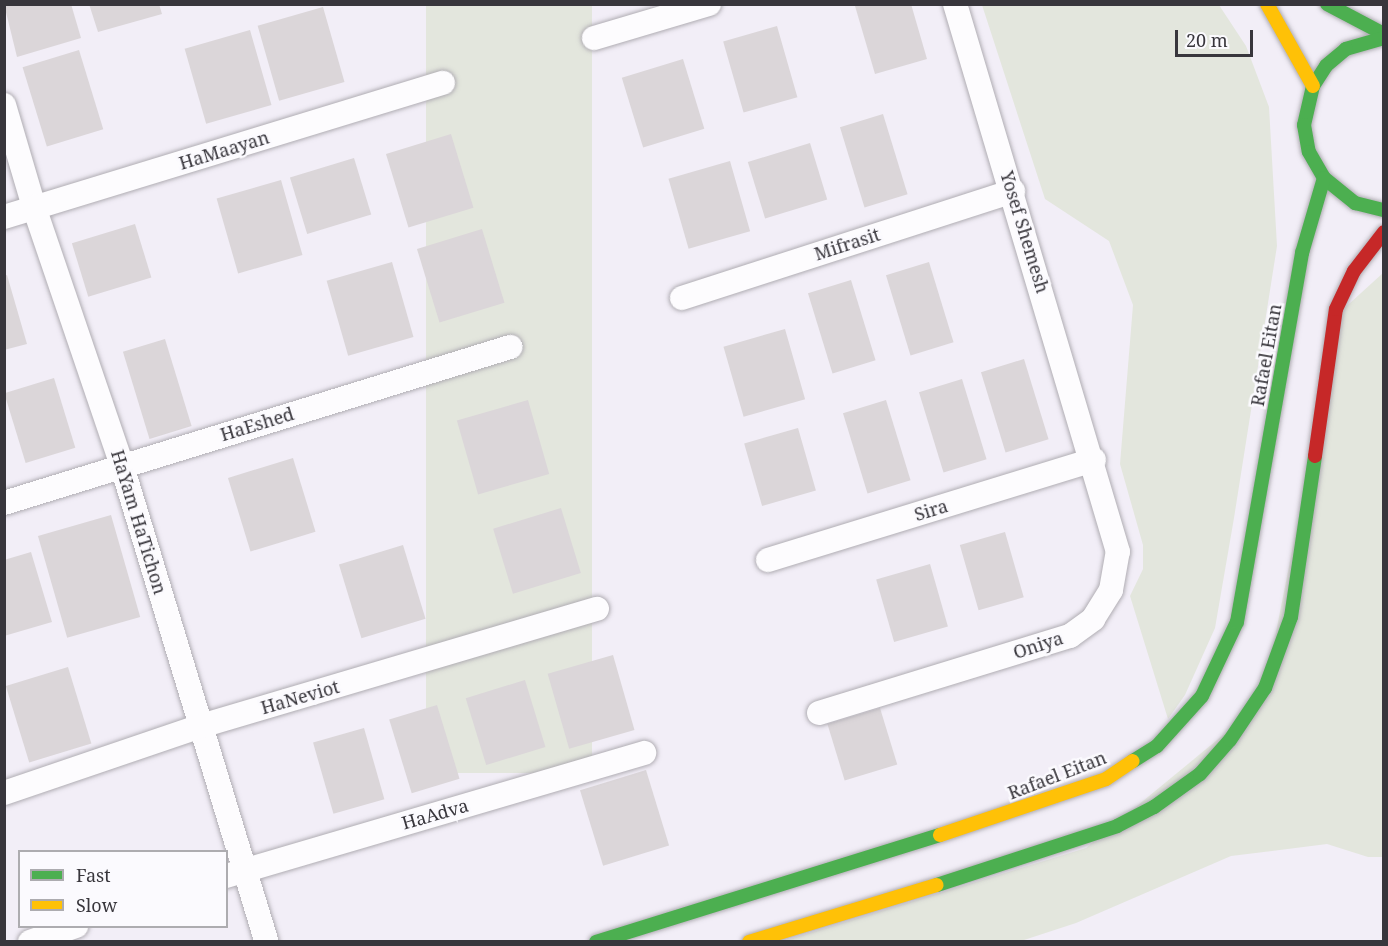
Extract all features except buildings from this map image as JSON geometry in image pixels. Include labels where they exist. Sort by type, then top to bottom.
[{"type":"street","points":[[594,38],[709,4]]},
{"type":"street","name":"Yosef Shemesh","points":[[955,4],[1094,460]]},
{"type":"street","points":[[1267,4],[1313,86]]},
{"type":"street","points":[[1327,4],[1383,36]]},
{"type":"street","points":[[1383,36],[1346,49],[1326,66],[1313,86],[1304,125],[1309,152],[1324,178],[1355,203],[1383,210]]},
{"type":"street","name":"HaMaayan","points":[[4,217],[443,83]]},
{"type":"street","name":"HaYam HaTichon","points":[[4,105],[34,207],[122,466],[201,726],[235,873],[267,942]]},
{"type":"street","name":"Rafael Eitan","points":[[596,942],[1029,807],[1106,779],[1157,746],[1202,696],[1237,622],[1302,253],[1324,178]]},
{"type":"street","name":"Mifrasit","points":[[682,298],[1013,191]]},
{"type":"street","points":[[749,942],[1066,845],[1117,826],[1154,807],[1200,774],[1230,740],[1265,688],[1291,617],[1336,309],[1354,270],[1383,232]]},
{"type":"street","name":"HaEshed","points":[[4,503],[510,347]]},
{"type":"street","name":"Sira","points":[[768,560],[1094,460]]},
{"type":"street","name":"Oniya","points":[[819,713],[1070,636],[1093,619],[1111,590],[1118,552],[1094,460]]},
{"type":"street","name":"HaNeviot","points":[[4,793],[201,726],[597,609]]},
{"type":"street","name":"HaAdva","points":[[235,873],[644,753]]},
{"type":"street","points":[[30,942],[72,928]]},
{"type":"shaded area","points":[[426,5],[592,5],[592,773],[426,773]]},
{"type":"shaded area","points":[[982,5],[1219,5],[1246,46],[1269,107],[1277,246],[1234,518],[1215,628],[1185,695],[1168,719],[1130,596],[1143,569],[1143,545],[1120,464],[1133,305],[1109,241],[1045,199]]},
{"type":"shaded area","points":[[1383,273],[1383,857],[1368,857],[1327,844],[1231,856],[1076,923],[1021,941],[780,942],[1086,848],[1262,703],[1339,313]]},
{"type":"traffic: fast","points":[[1327,4],[1384,34]]},
{"type":"traffic: fast","points":[[1384,38],[1346,49],[1326,66],[1313,86],[1304,125],[1309,152],[1324,178],[1355,203],[1384,210]]},
{"type":"traffic: fast","points":[[1133,761],[1157,746],[1202,696],[1237,622],[1302,253],[1324,178]]},
{"type":"traffic: fast","points":[[937,885],[1117,826],[1154,807],[1200,774],[1230,740],[1265,688],[1291,617],[1315,456]]},
{"type":"traffic: fast","points":[[596,942],[940,835]]},
{"type":"traffic: slow","points":[[1267,4],[1313,86]]},
{"type":"traffic: slow","points":[[940,835],[1106,779],[1133,761]]},
{"type":"traffic: slow","points":[[749,942],[937,885]]},
{"type":"traffic: jam","points":[[1315,456],[1336,309],[1354,271],[1384,232]]}]
